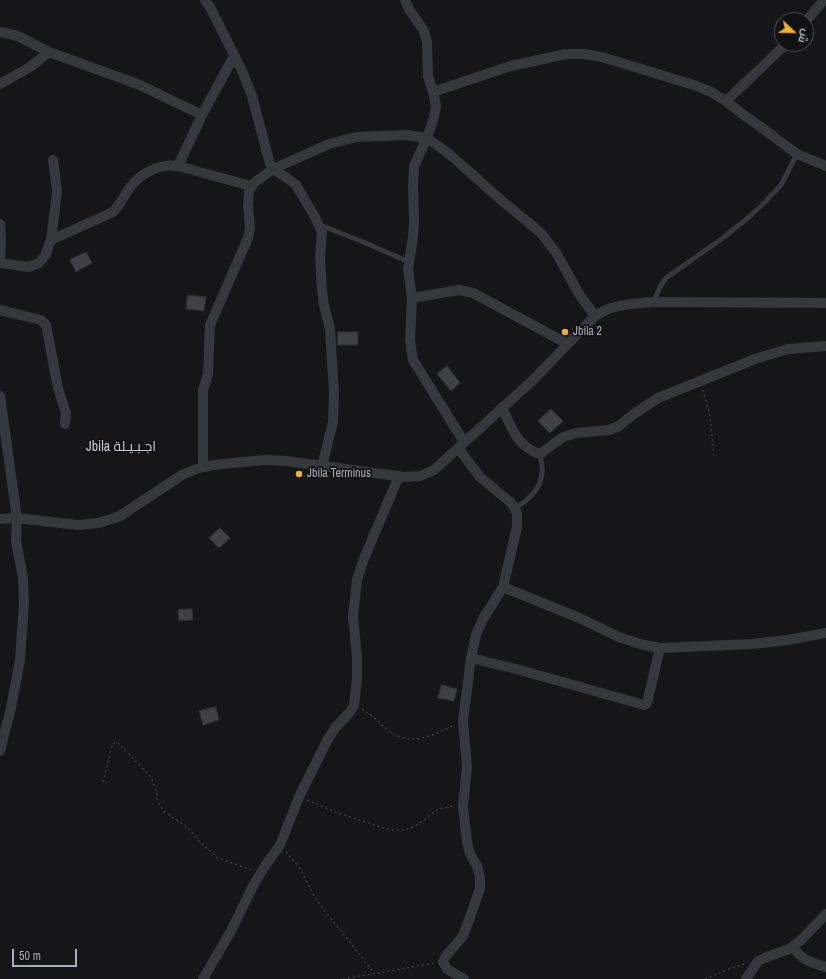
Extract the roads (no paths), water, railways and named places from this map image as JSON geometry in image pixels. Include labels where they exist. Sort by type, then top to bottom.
[{"type":"street","points":[[205,0],[210,7],[243,73],[252,96],[270,164],[273,169],[296,185],[320,225],[322,232],[320,258],[322,291],[330,329],[334,392],[333,422],[322,466]]},
{"type":"street","points":[[405,0],[409,9],[424,31],[427,42],[428,76],[436,106],[427,138],[418,155],[414,167],[414,226],[408,262],[412,298],[410,341],[413,360],[480,477],[510,502],[515,508],[517,514],[517,528],[503,587],[483,619],[476,635],[470,658],[463,721],[467,767],[463,806],[467,842],[470,854],[477,866],[480,877],[480,889],[463,936],[446,956],[443,962],[446,969],[464,979]]},
{"type":"street","points":[[814,12],[824,0]]},
{"type":"street","points":[[0,32],[18,36],[49,52],[140,85],[202,116]]},
{"type":"street","points":[[0,84],[30,67],[49,52]]},
{"type":"street","points":[[726,101],[778,52]]},
{"type":"street","points":[[433,92],[511,66],[566,54],[584,54],[602,57],[697,86],[711,92],[758,124],[797,154],[826,166]]},
{"type":"street","points":[[178,166],[202,116],[234,56]]},
{"type":"street","points":[[203,467],[203,390],[208,374],[210,325],[248,238],[250,229],[248,206],[249,191],[251,186],[257,180],[273,169],[329,144],[356,137],[406,135],[427,138],[448,152],[501,200],[541,233],[557,254],[579,294],[595,316]]},
{"type":"street","points":[[0,263],[29,267],[39,263],[45,256],[51,240],[56,200],[53,160]]},
{"type":"street","points":[[51,240],[113,212],[120,205],[130,186],[141,176],[162,166],[178,166],[251,186]]},
{"type":"street","points":[[0,224],[0,258]]},
{"type":"street","points":[[412,298],[459,290],[473,292],[568,344]]},
{"type":"street","points":[[0,519],[17,518],[78,525],[99,523],[120,516],[182,475],[213,465],[264,460],[399,476],[420,476],[434,470],[533,380],[595,316],[608,310],[619,306],[654,302],[826,303]]},
{"type":"street","points":[[0,310],[41,320],[46,325],[58,388],[66,413],[65,424]]},
{"type":"street","points":[[502,408],[516,437],[523,444],[540,454],[563,437],[576,433],[609,430],[620,426],[634,414],[658,398],[755,359],[788,349],[826,346]]},
{"type":"street","points":[[0,396],[17,518],[16,541],[23,578],[24,609],[20,660],[11,708],[0,751]]},
{"type":"street","points":[[203,979],[231,931],[260,874],[280,845],[300,797],[328,739],[335,728],[350,712],[354,704],[357,679],[357,657],[353,617],[357,580],[363,561],[399,476]]},
{"type":"street","points":[[503,587],[577,617],[619,638],[660,648],[753,644],[826,633]]},
{"type":"street","points":[[470,658],[520,670],[644,705],[647,703],[660,648]]},
{"type":"street","points":[[746,979],[758,962],[793,947],[810,932],[826,914]]},
{"type":"street","points":[[793,947],[797,954],[808,962],[826,967]]},
{"type":"lane","points":[[654,302],[660,287],[666,278],[723,238],[763,204],[781,184],[797,154]]},
{"type":"lane","points":[[320,225],[408,262]]},
{"type":"lane","points":[[515,508],[529,499],[540,483],[543,468],[540,454]]},
{"type":"place","name":"Jbila 2","points":[[565,332]]},
{"type":"place","name":"Jbila Terminus","points":[[299,474]]},
{"type":"district","name":"Jbila اجـبـيـلة","points":[[121,447]]}]
